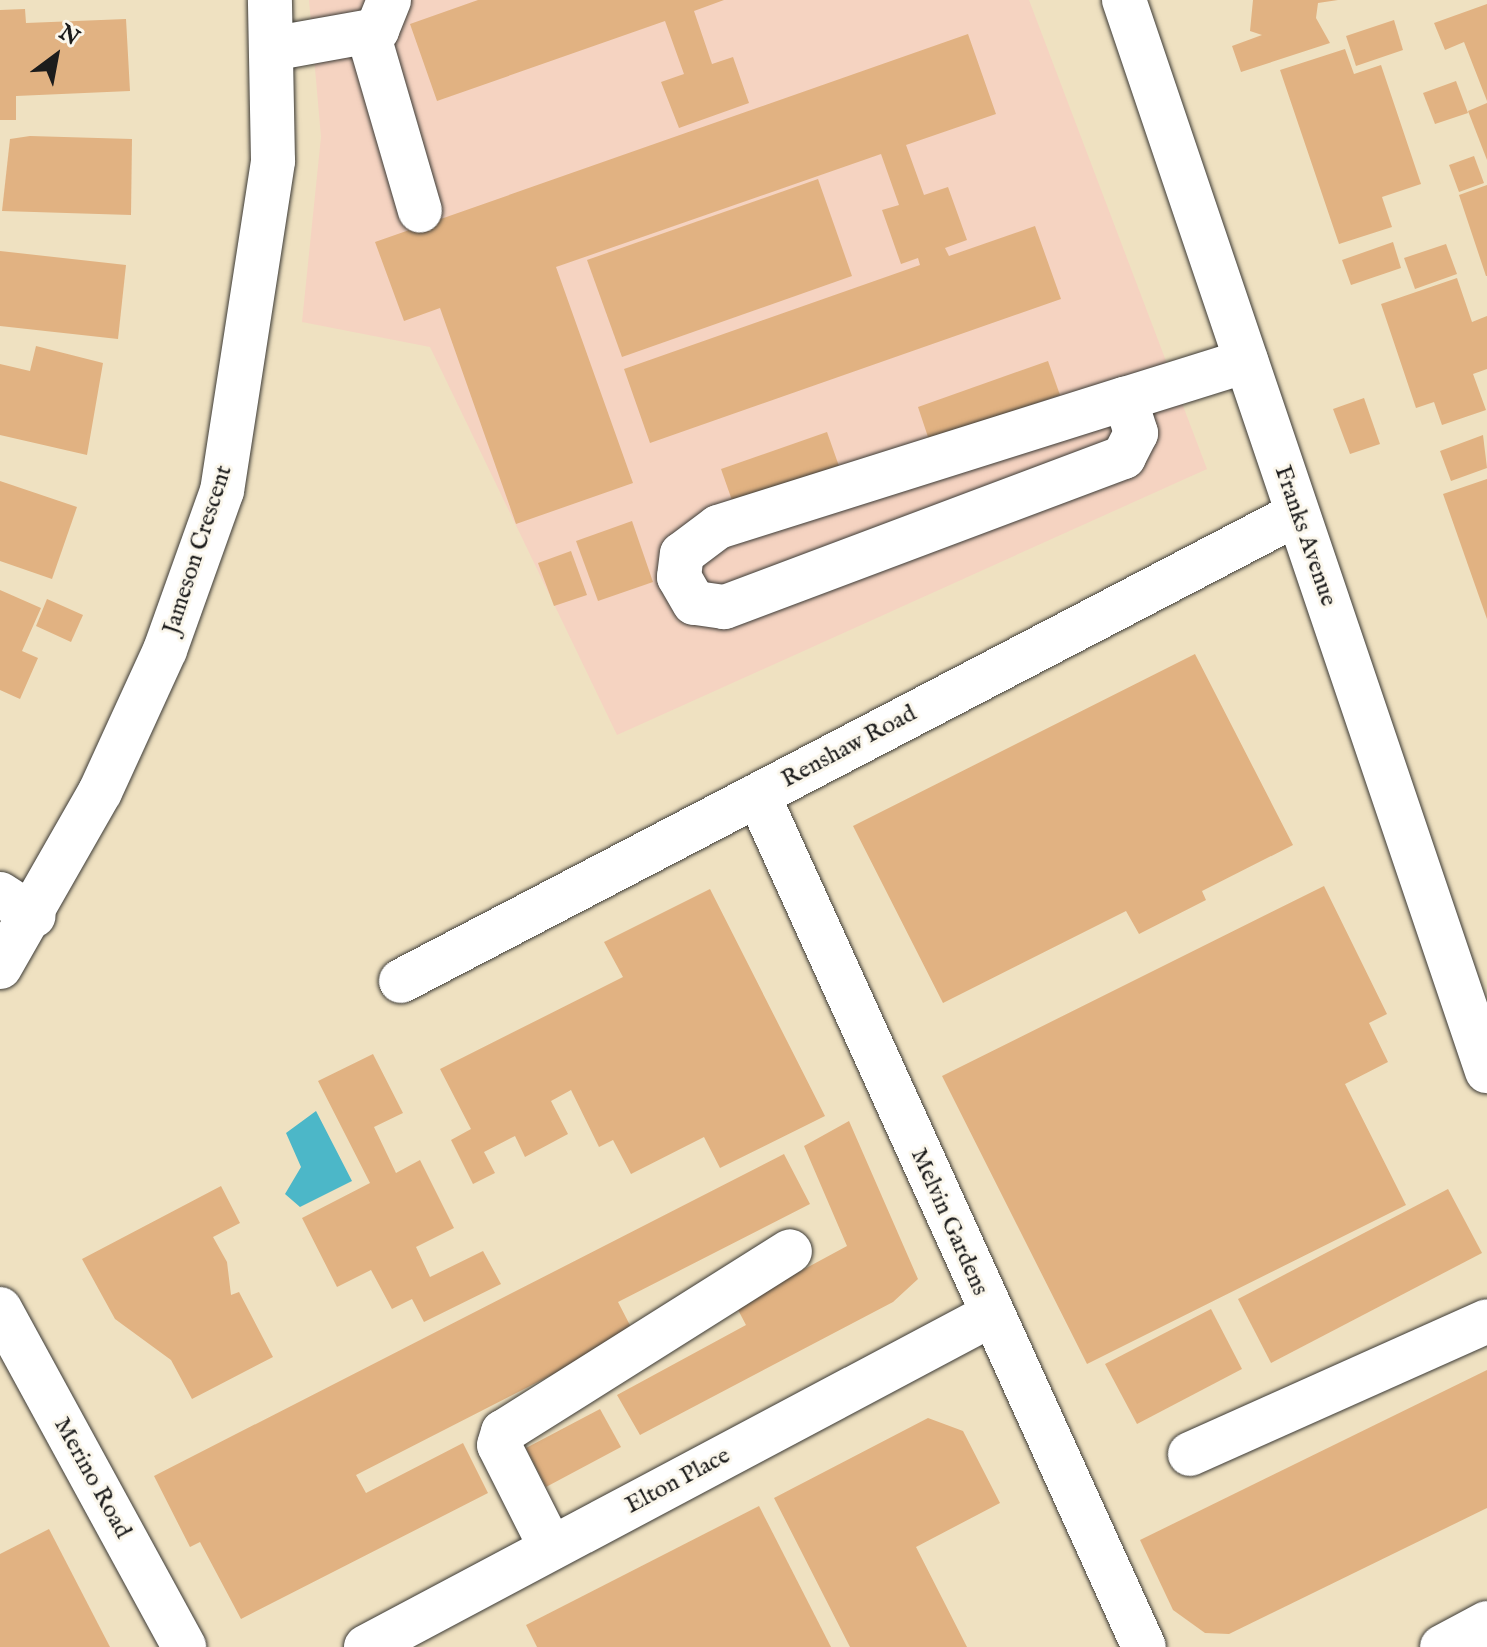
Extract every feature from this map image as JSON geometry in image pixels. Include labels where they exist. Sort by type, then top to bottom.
[{"type":"street","name":"Jameson Crescent","points":[[0,967],[17,905],[165,650],[222,491],[273,161],[270,0]]},
{"type":"street","name":"Franks Avenue","points":[[1124,0],[1297,514],[1475,999],[1487,1071]]},
{"type":"street","points":[[271,49],[378,17],[420,211]]},
{"type":"street","points":[[1125,399],[1136,433],[1124,457],[724,607],[694,603],[679,577],[682,554],[718,527],[1125,399],[1246,361]]},
{"type":"street","name":"Renshaw Road","points":[[401,981],[1297,514]]},
{"type":"street","name":"Melvin Gardens","points":[[758,795],[1144,1647]]},
{"type":"street","points":[[551,1548],[499,1445],[503,1432],[790,1251]]},
{"type":"street","name":"Merino Road","points":[[0,1309],[184,1647]]},
{"type":"street","name":"Elton Place","points":[[366,1647],[991,1315]]},
{"type":"street","points":[[1190,1454],[1487,1321]]},
{"type":"street","points":[[1442,1647],[1487,1623]]},
{"type":"shaded area","points":[[309,0],[1029,0],[1207,469],[617,735],[430,347],[302,322],[321,137]]},
{"type":"water","points":[[316,1111],[352,1181],[300,1207],[285,1194],[301,1167],[286,1133]]},
{"type":"building","points":[[478,0],[724,0],[694,11],[712,64],[733,57],[749,103],[679,128],[661,82],[684,74],[665,21],[437,101],[410,24]]},
{"type":"building","points":[[1253,0],[1338,0],[1318,3],[1316,18],[1330,43],[1241,72],[1232,46],[1262,35],[1250,31]]},
{"type":"building","points":[[1487,4],[1487,101],[1464,42],[1445,50],[1434,23]]},
{"type":"building","points":[[25,9],[26,23],[126,19],[130,91],[16,96],[16,120],[0,120],[0,10]]},
{"type":"building","points":[[1394,20],[1403,50],[1356,66],[1346,36]]},
{"type":"building","points":[[968,34],[996,114],[906,145],[924,195],[948,187],[967,240],[945,248],[949,256],[1035,226],[1061,299],[650,443],[624,369],[920,265],[918,258],[901,264],[882,210],[899,205],[881,154],[556,267],[633,483],[516,524],[440,308],[404,321],[375,242]]},
{"type":"building","points":[[1345,49],[1354,74],[1381,65],[1421,184],[1382,197],[1392,227],[1339,244],[1280,70]]},
{"type":"building","points":[[1456,81],[1468,113],[1435,124],[1423,93]]},
{"type":"building","points":[[1487,103],[1487,160],[1468,111]]},
{"type":"building","points":[[30,136],[132,139],[131,215],[2,211],[10,139]]},
{"type":"building","points":[[1474,156],[1484,183],[1459,192],[1449,165]]},
{"type":"building","points":[[818,179],[852,276],[622,357],[587,260]]},
{"type":"building","points":[[1487,185],[1487,276],[1486,276],[1459,195]]},
{"type":"building","points":[[1393,242],[1401,268],[1351,285],[1342,260]]},
{"type":"building","points":[[1446,244],[1457,274],[1415,289],[1404,258]]},
{"type":"building","points":[[0,251],[126,265],[118,339],[0,326]]},
{"type":"building","points":[[1457,278],[1472,322],[1487,316],[1487,369],[1473,374],[1486,410],[1442,425],[1434,402],[1416,408],[1381,304]]},
{"type":"building","points":[[36,346],[103,363],[87,455],[0,435],[0,364],[30,371]]},
{"type":"building","points":[[1048,361],[1060,395],[929,440],[918,407]]},
{"type":"building","points":[[1364,398],[1380,444],[1350,454],[1333,409]]},
{"type":"building","points":[[827,432],[840,469],[734,506],[721,469]]},
{"type":"building","points":[[1483,435],[1487,468],[1451,481],[1440,451]]},
{"type":"building","points":[[1487,479],[1487,619],[1443,494]]},
{"type":"building","points":[[0,481],[77,507],[52,579],[0,561]]},
{"type":"building","points":[[632,521],[653,582],[598,601],[576,541]]},
{"type":"building","points":[[571,551],[587,595],[554,606],[538,563]]},
{"type":"building","points":[[0,590],[41,608],[22,651],[38,658],[20,699],[0,690]]},
{"type":"building","points":[[47,599],[83,615],[71,642],[36,626]]},
{"type":"building","points":[[1195,654],[1293,845],[1202,891],[1206,900],[1139,934],[1126,911],[943,1003],[853,826]]},
{"type":"building","points":[[1324,886],[1387,1014],[1369,1023],[1388,1062],[1345,1084],[1406,1205],[1087,1364],[942,1076]]},
{"type":"building","points":[[710,889],[825,1116],[720,1168],[704,1137],[631,1174],[613,1140],[599,1147],[571,1090],[551,1101],[568,1134],[525,1157],[515,1136],[484,1152],[495,1173],[473,1184],[451,1140],[471,1129],[440,1069],[623,977],[604,942]]},
{"type":"building","points":[[373,1054],[403,1113],[374,1127],[396,1173],[420,1160],[454,1228],[416,1247],[430,1277],[483,1251],[501,1284],[424,1322],[412,1299],[392,1309],[371,1270],[337,1287],[302,1218],[370,1183],[318,1081]]},
{"type":"building","points":[[849,1121],[918,1279],[893,1302],[640,1435],[617,1395],[746,1325],[736,1306],[847,1246],[804,1146]]},
{"type":"building","points":[[784,1154],[810,1204],[618,1302],[634,1333],[356,1475],[366,1493],[463,1443],[488,1493],[241,1619],[200,1542],[190,1547],[154,1476]]},
{"type":"building","points":[[221,1186],[240,1223],[213,1237],[227,1262],[231,1295],[239,1292],[273,1357],[192,1399],[171,1360],[115,1319],[82,1259]]},
{"type":"building","points":[[1448,1189],[1482,1253],[1271,1363],[1238,1299]]},
{"type":"building","points":[[1211,1309],[1242,1369],[1137,1424],[1105,1364]]},
{"type":"building","points":[[1487,1370],[1487,1508],[1229,1634],[1205,1633],[1173,1610],[1140,1540]]},
{"type":"building","points":[[600,1409],[621,1447],[546,1487],[526,1448]]},
{"type":"building","points":[[928,1418],[963,1431],[1000,1503],[916,1547],[967,1647],[850,1647],[774,1498]]},
{"type":"building","points":[[759,1506],[831,1647],[537,1647],[526,1625]]},
{"type":"building","points":[[49,1529],[110,1647],[0,1647],[0,1554]]}]
